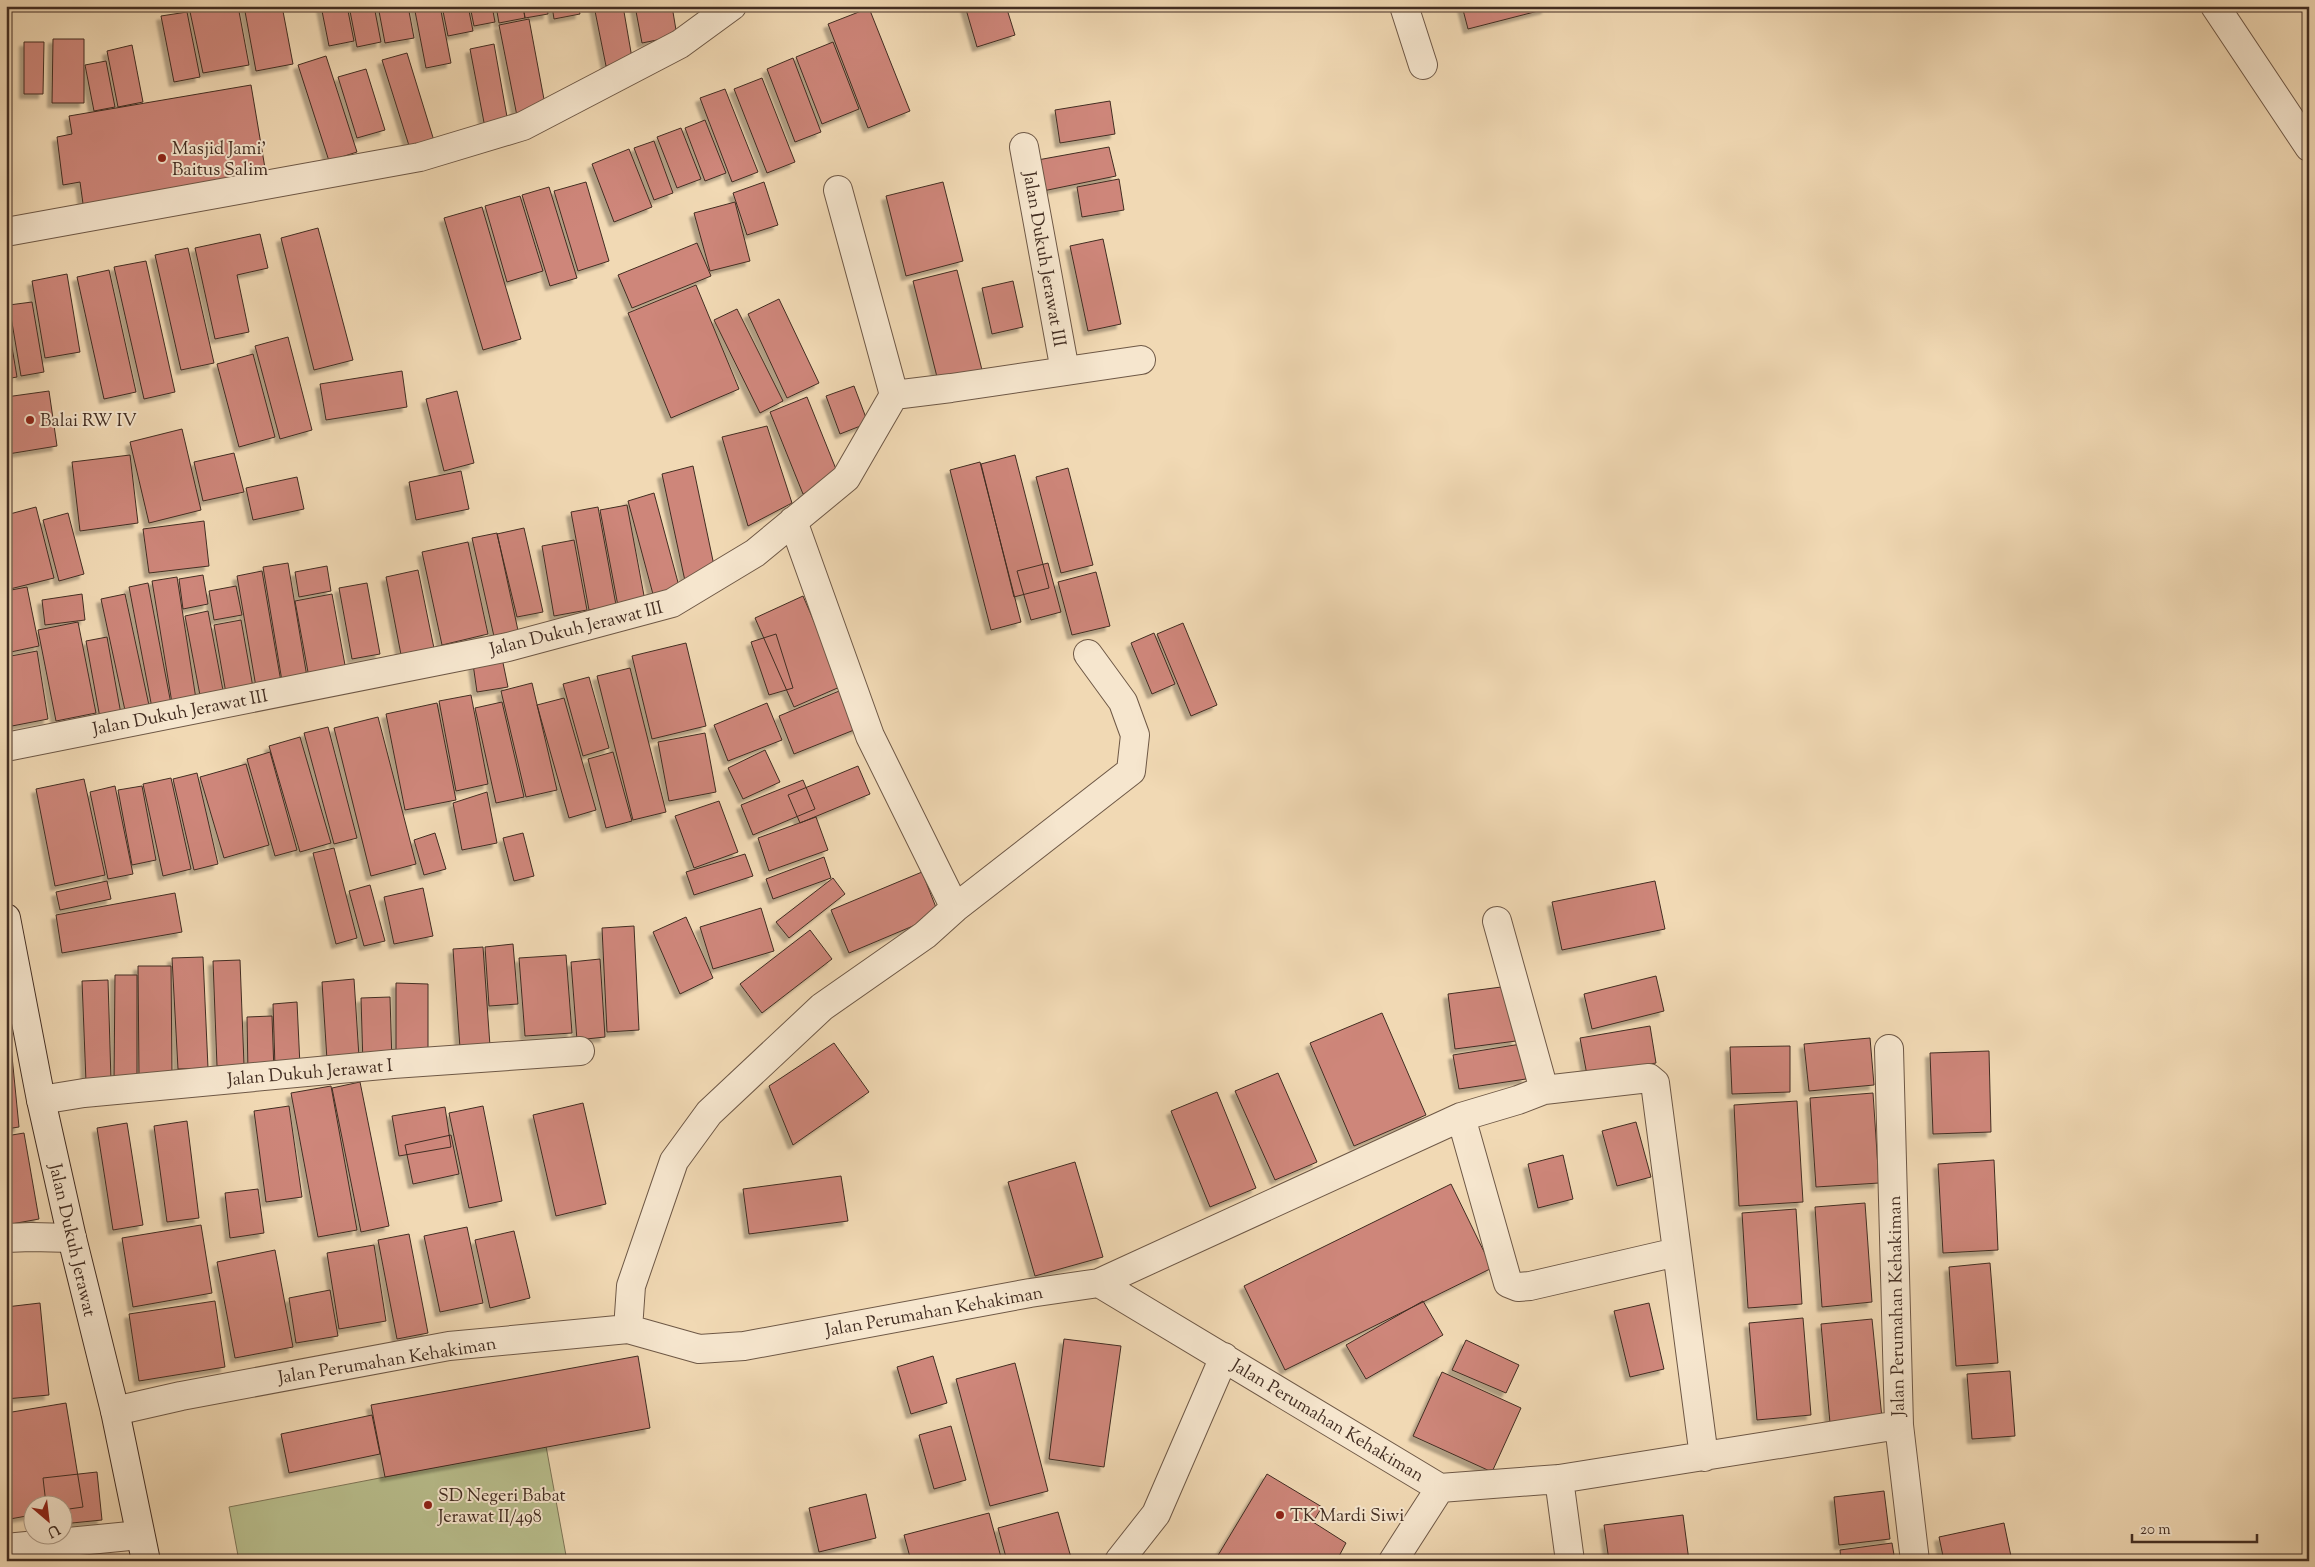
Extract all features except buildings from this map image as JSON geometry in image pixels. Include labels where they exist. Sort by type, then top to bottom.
[{"type":"street","points":[[6,232],[420,157],[523,126],[680,44],[732,6]]},
{"type":"street","points":[[1404,6],[1423,65]]},
{"type":"street","points":[[2215,6],[2309,147]]},
{"type":"street","name":"Jalan Dukuh Jerawat III","points":[[1024,147],[1065,371]]},
{"type":"street","points":[[838,190],[894,395]]},
{"type":"street","name":"Jalan Dukuh Jerawat III","points":[[6,747],[508,647],[672,603],[755,553],[846,478],[894,395],[1141,360]]},
{"type":"street","points":[[793,521],[870,736],[955,908]]},
{"type":"street","points":[[628,1329],[631,1286],[674,1161],[709,1113],[822,1008],[925,935],[955,908],[1131,771],[1135,734],[1123,702],[1088,654]]},
{"type":"street","name":"Jalan Dukuh Jerawat","points":[[6,918],[41,1100],[72,1238],[115,1411],[146,1561]]},
{"type":"street","points":[[1497,920],[1544,1090]]},
{"type":"street","name":"Jalan Perumahan Kehakiman","points":[[115,1411],[181,1396],[449,1346],[628,1329],[699,1349],[744,1346],[1030,1293],[1099,1283],[1440,1488],[1559,1479],[1899,1425],[1889,1049]]},
{"type":"street","name":"Jalan Dukuh Jerawat I","points":[[41,1100],[84,1093],[374,1065],[580,1051]]},
{"type":"street","points":[[1099,1283],[1461,1117],[1544,1090],[1649,1078],[1655,1083],[1704,1457]]},
{"type":"street","points":[[1461,1117],[1508,1283],[1518,1287],[1530,1286],[1677,1252]]},
{"type":"street","points":[[6,1238],[72,1238]]},
{"type":"street","points":[[1119,1561],[1156,1514],[1224,1357]]},
{"type":"street","points":[[1899,1425],[1915,1561]]},
{"type":"street","points":[[1559,1479],[1570,1561]]},
{"type":"street","points":[[1393,1561],[1440,1488]]},
{"type":"street","points":[[6,1548],[140,1535]]},
{"type":"green space","points":[[546,1446],[567,1561],[239,1561],[229,1507]]},
{"type":"place","name":"Masjid Jami' Baitus Salim","points":[[162,158]]},
{"type":"place","name":"Balai RW IV","points":[[30,420]]},
{"type":"place","name":"SD Negeri Babat Jerawat II/498","points":[[428,1505]]},
{"type":"place","name":"TK Mardi Siwi","points":[[1280,1515]]}]
